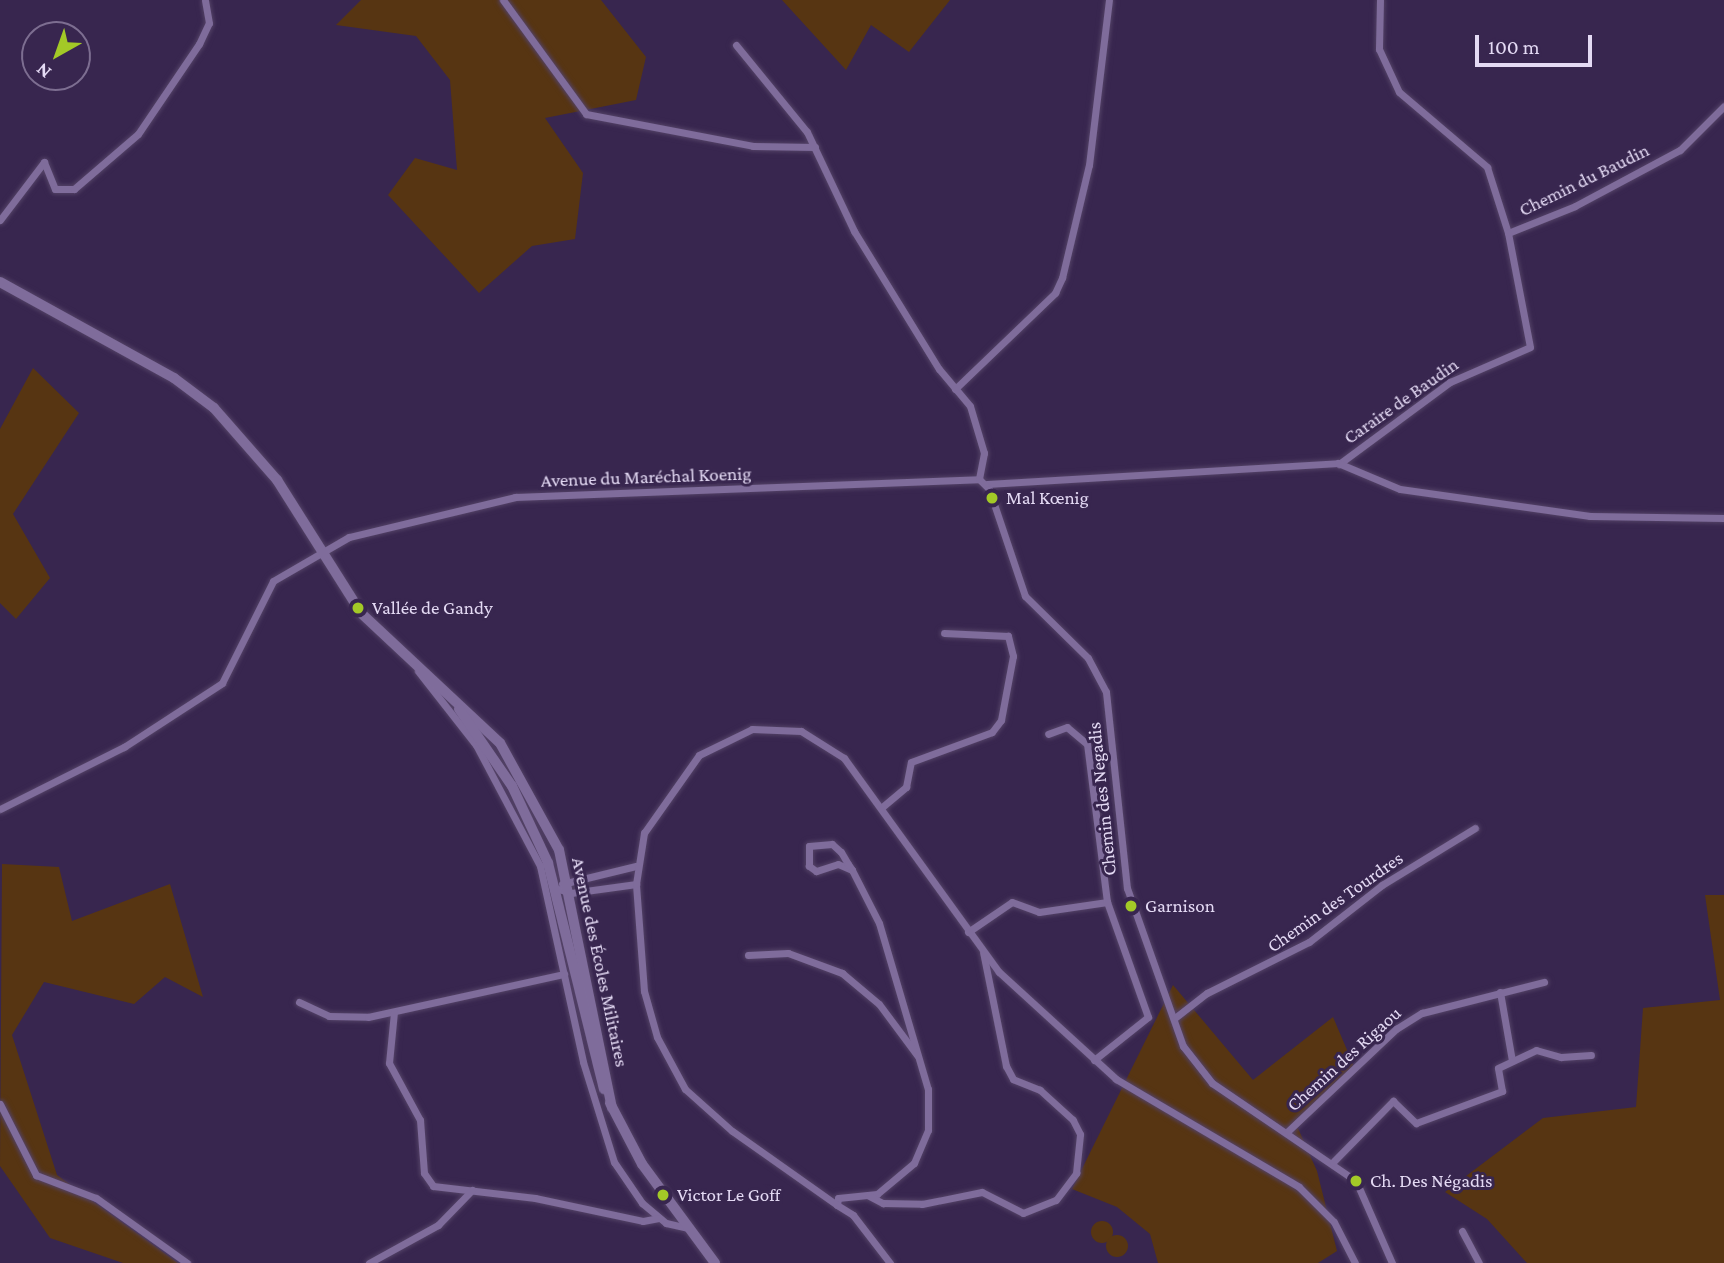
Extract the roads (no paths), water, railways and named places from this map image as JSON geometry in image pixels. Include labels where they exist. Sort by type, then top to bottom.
[{"type":"street","points":[[0,220],[44,162],[55,189],[74,189],[138,135],[200,44],[209,23],[205,0]]},
{"type":"street","points":[[503,0],[586,114],[753,146],[815,147]]},
{"type":"street","points":[[955,389],[1055,293],[1062,278],[1089,165],[1109,0]]},
{"type":"street","name":"Chemin du Baudin","points":[[1380,0],[1379,50],[1399,92],[1488,167],[1508,233],[1575,206],[1680,150],[1724,106]]},
{"type":"street","points":[[736,46],[815,147],[854,231],[955,389],[970,406],[981,442],[983,481]]},
{"type":"street","name":"Caraire de Baudin","points":[[1339,464],[1450,382],[1530,347],[1508,233]]},
{"type":"street","name":"Avenue des Écoles Militaires","points":[[0,282],[174,378],[214,408],[253,447],[361,613],[500,743],[521,775],[568,881],[612,1108]]},
{"type":"street","points":[[1339,464],[1400,489],[1590,516],[1724,518]]},
{"type":"street","name":"Avenue du Maréchal Koenig","points":[[0,809],[124,747],[222,683],[263,593],[321,549],[401,521],[515,497],[983,481],[1339,464]]},
{"type":"street","name":"Chemin des Negadis","points":[[983,481],[1026,596],[1088,657],[1106,692],[1127,888],[1147,959],[1176,1017],[1183,1046],[1200,1072],[1333,1162],[1364,1191],[1392,1263]]},
{"type":"street","points":[[881,808],[906,787],[911,762],[992,732],[1001,720],[1013,656],[1009,636],[944,633]]},
{"type":"street","points":[[412,662],[476,745],[517,818],[540,866],[564,974],[614,1162],[659,1218]]},
{"type":"street","name":"Avenue des Écoles Militaires","points":[[447,693],[512,786],[555,888],[588,1045],[612,1108],[687,1228],[715,1263]]},
{"type":"street","points":[[890,1263],[853,1215],[732,1131],[678,1077],[644,991],[636,884],[636,866],[644,833],[699,755],[752,729],[774,726],[822,741],[881,808],[983,951],[1094,1060],[1192,1127],[1299,1187],[1334,1222],[1355,1263]]},
{"type":"street","points":[[1048,734],[1067,727],[1087,744],[1107,902],[1148,1017],[1094,1060]]},
{"type":"street","name":"Chemin des Tourdres","points":[[1176,1017],[1207,993],[1309,942],[1382,885],[1475,828]]},
{"type":"street","points":[[837,1205],[838,1198],[869,1196],[898,1180],[920,1153],[930,1114],[922,1065],[898,973],[852,870],[832,844],[809,846],[809,866],[816,871],[838,864],[852,870]]},
{"type":"street","points":[[555,888],[568,881],[636,866]]},
{"type":"street","points":[[555,888],[571,893],[636,884]]},
{"type":"street","points":[[968,932],[1012,902],[1040,912],[1107,902]]},
{"type":"street","points":[[869,1196],[883,1203],[922,1204],[982,1192],[1023,1213],[1056,1200],[1076,1172],[1080,1134],[1073,1120],[1040,1090],[1013,1080],[1006,1066],[983,951]]},
{"type":"street","points":[[747,955],[788,953],[842,973],[895,1021],[922,1065]]},
{"type":"street","points":[[299,1002],[329,1016],[394,1012],[564,974]]},
{"type":"street","name":"Chemin des Rigaou","points":[[1287,1131],[1396,1029],[1436,1006],[1544,982]]},
{"type":"street","points":[[1500,992],[1512,1061]]},
{"type":"street","points":[[394,1012],[389,1063],[420,1120],[424,1173],[433,1186],[472,1190],[643,1221],[659,1218],[687,1228]]},
{"type":"street","points":[[1333,1162],[1393,1101],[1416,1124],[1502,1091],[1498,1068],[1536,1050],[1561,1057],[1591,1055]]},
{"type":"street","points":[[0,1104],[36,1175],[96,1198],[187,1263]]},
{"type":"street","points":[[369,1263],[438,1225],[472,1190]]},
{"type":"street","points":[[1462,1231],[1479,1263]]},
{"type":"place","name":"Mal Kœnig","points":[[992,498]]},
{"type":"place","name":"Vallée de Gandy","points":[[358,608]]},
{"type":"place","name":"Garnison","points":[[1131,906]]},
{"type":"place","name":"Ch. Des Négadis","points":[[1356,1181]]},
{"type":"place","name":"Victor Le Goff","points":[[663,1195]]}]
